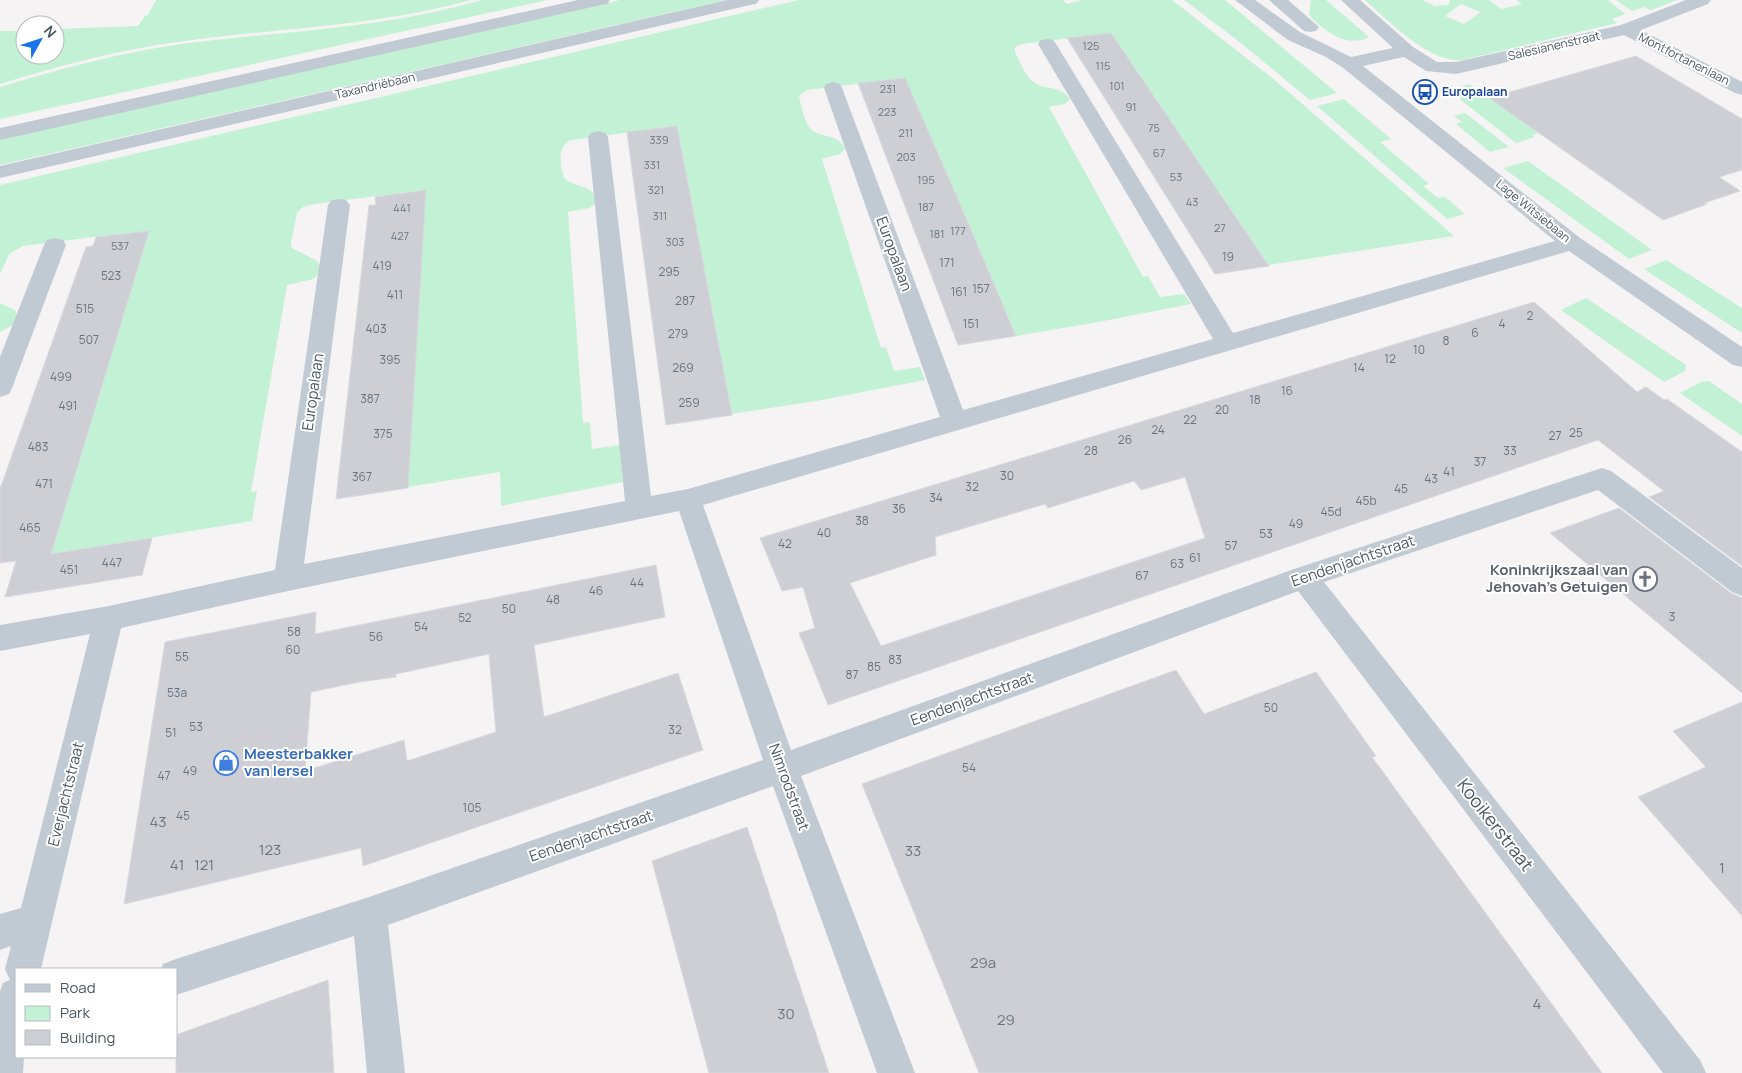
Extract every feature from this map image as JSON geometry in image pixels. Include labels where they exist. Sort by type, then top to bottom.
[{"type":"street","points":[[0,134],[601,0]]},
{"type":"street","name":"Taxandriëbaan","points":[[0,172],[750,0]]},
{"type":"street","name":"Lage Witsiebaan","points":[[1244,0],[1294,36],[1340,58]]},
{"type":"street","name":"Lage Witsiebaan","points":[[1278,0],[1313,30],[1340,58],[1572,243],[1742,359]]},
{"type":"street","name":"Salesianenstraat","points":[[1350,0],[1407,51],[1433,67],[1456,68],[1626,29],[1702,0]]},
{"type":"street","name":"Montfortanenlaan","points":[[1626,29],[1742,89]]},
{"type":"street","points":[[1048,44],[1228,344]]},
{"type":"street","points":[[1340,58],[1407,51]]},
{"type":"street","name":"Europalaan","points":[[833,88],[954,421]]},
{"type":"street","points":[[598,137],[639,508]]},
{"type":"street","name":"Europalaan","points":[[288,579],[339,205]]},
{"type":"street","points":[[0,638],[109,618],[288,579],[688,499],[1572,243]]},
{"type":"street","points":[[0,388],[56,245]]},
{"type":"street","name":"Eendenjachtstraat","points":[[178,976],[369,914],[782,768],[1304,577],[1602,478],[1742,584]]},
{"type":"street","name":"Nimrodstraat","points":[[688,499],[782,768],[896,1073]]},
{"type":"street","name":"Kooikerstraat","points":[[1304,577],[1687,1073]]},
{"type":"street","name":"Everjachtstraat","points":[[23,968],[109,618]]},
{"type":"street","points":[[369,914],[386,1073]]},
{"type":"street","points":[[0,932],[36,920]]},
{"type":"street","points":[[4,1073],[15,1004]]},
{"type":"green space","points":[[156,0],[471,0],[436,9],[365,21],[161,44],[65,65],[65,29],[138,26],[145,16],[148,15]]},
{"type":"green space","points":[[482,0],[548,0],[0,119],[0,87],[90,62],[181,44],[370,23],[445,10]]},
{"type":"green space","points":[[620,0],[726,0],[0,165],[0,137]]},
{"type":"green space","points":[[799,0],[1063,0],[1067,4],[1083,0],[1172,0],[1277,82],[1454,236],[1268,265],[1111,33],[1022,44],[1015,47],[1015,52],[1028,77],[1035,83],[1061,91],[1070,99],[1065,104],[1049,107],[1143,277],[1148,276],[1160,297],[1184,294],[1191,304],[1016,336],[905,78],[807,90],[799,96],[807,124],[813,131],[838,140],[845,149],[840,154],[822,159],[881,348],[886,347],[894,371],[920,367],[925,380],[816,401],[731,414],[677,126],[571,140],[563,146],[561,156],[561,168],[564,178],[589,189],[595,197],[596,203],[589,208],[568,212],[583,423],[590,422],[592,449],[620,445],[623,482],[501,506],[500,472],[408,487],[425,190],[314,204],[303,207],[297,213],[291,242],[292,248],[317,261],[320,267],[319,273],[313,279],[287,285],[251,492],[257,491],[252,521],[51,554],[108,235],[23,246],[9,254],[0,274],[0,185]]},
{"type":"green space","points":[[1184,0],[1225,0],[1337,93],[1310,100],[1237,40]]},
{"type":"green space","points":[[1311,0],[1326,0],[1369,37],[1352,41],[1328,32],[1309,15]]},
{"type":"green space","points":[[1365,0],[1422,0],[1435,6],[1448,5],[1450,0],[1489,0],[1501,9],[1522,4],[1516,0],[1608,0],[1625,14],[1612,19],[1617,23],[1463,60],[1437,55],[1424,48],[1398,29]],"holes":[[[1461,4],[1481,12],[1464,24],[1445,16]]]},
{"type":"green space","points":[[1616,0],[1677,0],[1651,10],[1644,7],[1632,11]]},
{"type":"green space","points":[[0,31],[15,31],[15,65],[65,65],[0,84]]},
{"type":"green space","points":[[1469,84],[1539,133],[1532,135],[1535,137],[1516,143],[1462,101],[1458,95],[1459,91]]},
{"type":"green space","points":[[1344,99],[1391,139],[1380,142],[1429,184],[1423,186],[1438,198],[1445,197],[1465,214],[1447,219],[1317,106]]},
{"type":"green space","points":[[1465,113],[1509,147],[1490,152],[1456,124],[1462,122],[1454,116]]},
{"type":"green space","points":[[1528,161],[1652,250],[1629,259],[1503,168]]},
{"type":"green space","points":[[1666,260],[1742,308],[1742,333],[1644,269]]},
{"type":"green space","points":[[1586,298],[1686,365],[1685,371],[1664,382],[1561,310]]},
{"type":"green space","points":[[0,303],[15,310],[17,315],[15,324],[0,332]]},
{"type":"green space","points":[[1709,381],[1742,404],[1742,436],[1680,393],[1701,382]]},
{"type":"building","points":[[1111,33],[1269,266],[1215,274],[1067,38]]},
{"type":"building","points":[[1636,56],[1742,119],[1742,170],[1719,177],[1740,191],[1663,220],[1489,98]]},
{"type":"building","points":[[905,78],[1016,336],[958,345],[858,83]]},
{"type":"building","points":[[677,126],[732,415],[666,425],[627,132]]},
{"type":"building","points":[[426,190],[408,488],[336,499],[369,205],[376,205],[375,197]]},
{"type":"building","points":[[149,231],[51,554],[152,538],[142,575],[5,597],[16,561],[0,563],[0,489],[86,247],[93,246],[96,237]]},
{"type":"building","points":[[1534,302],[1637,392],[1646,387],[1664,400],[1667,399],[1742,452],[1742,566],[1649,497],[1664,491],[1598,440],[828,705],[799,633],[815,628],[803,587],[782,591],[760,538]],"holes":[[[1185,477],[1205,538],[881,646],[850,583],[936,555],[935,537],[1045,504],[1048,508],[1134,481],[1141,490]]]},
{"type":"building","name":"Koninkrijkszaal van Jehovah's Getuigen","points":[[1619,508],[1731,593],[1742,598],[1742,693],[1550,533]]},
{"type":"building","points":[[656,565],[665,617],[534,645],[544,717],[678,673],[703,750],[363,866],[361,848],[124,904],[165,642],[316,612],[315,634]],"holes":[[[489,654],[496,732],[407,761],[404,740],[305,771],[311,692],[359,682],[396,677],[396,674]]]},
{"type":"building","points":[[1176,670],[1204,714],[1316,672],[1376,756],[1372,757],[1602,1073],[979,1073],[862,784]]},
{"type":"building","points":[[1742,702],[1742,916],[1638,797],[1706,767],[1673,731]]},
{"type":"building","points":[[747,827],[829,1073],[709,1073],[652,861]]},
{"type":"building","points":[[328,980],[334,1073],[176,1073],[178,1034]]},
{"type":"place","name":"Europalaan","points":[[1425,92]]},
{"type":"place","name":"Koninkrijkszaal van Jehovah's Getuigen","points":[[1645,579]]},
{"type":"place","name":"Meesterbakker van Iersel","points":[[226,763]]}]
